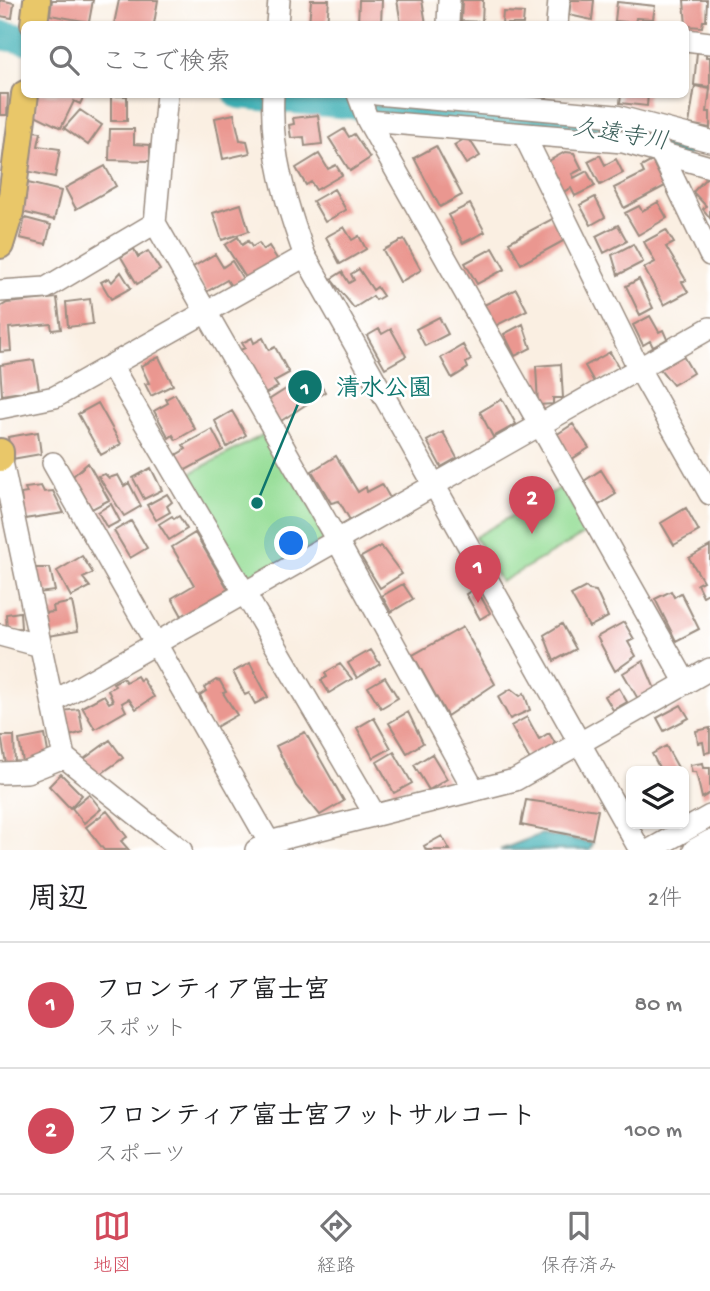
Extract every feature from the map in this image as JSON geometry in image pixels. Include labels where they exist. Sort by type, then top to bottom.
[{"type":"main road","points":[[0,245],[10,212],[9,157],[24,98]]},
{"type":"street","points":[[277,21],[279,0]]},
{"type":"street","points":[[448,21],[449,0]]},
{"type":"street","points":[[557,21],[559,0]]},
{"type":"street","points":[[689,40],[710,43]]},
{"type":"street","points":[[166,98],[155,223],[338,542],[474,790]]},
{"type":"street","points":[[366,106],[447,98],[549,102],[616,116],[710,167]]},
{"type":"street","points":[[273,101],[276,155],[286,202],[305,256],[640,850]]},
{"type":"street","points":[[366,106],[524,135],[623,142],[710,141]]},
{"type":"street","points":[[366,106],[538,424],[685,682]]},
{"type":"street","points":[[524,135],[639,369],[710,495]]},
{"type":"street","points":[[660,140],[710,255]]},
{"type":"street","points":[[0,291],[46,288],[155,223]]},
{"type":"street","points":[[0,408],[55,397],[305,256]]},
{"type":"street","points":[[53,702],[710,328]]},
{"type":"street","points":[[112,367],[375,815]]},
{"type":"street","points":[[0,456],[64,757],[181,850]]},
{"type":"street","points":[[53,463],[155,643],[263,846],[515,780],[710,669]]},
{"type":"street","points":[[0,635],[41,646]]},
{"type":"street","points":[[0,773],[27,772],[64,757]]},
{"type":"street","points":[[650,850],[710,816]]},
{"type":"street","points":[[694,850],[710,841]]},
{"type":"green space","points":[[268,432],[325,532],[323,541],[250,582],[189,474]]},
{"type":"green space","points":[[562,487],[588,532],[501,582],[475,537]]},
{"type":"water","points":[[541,834],[593,843],[590,850],[500,850]]},
{"type":"building","points":[[0,0],[14,3],[12,18],[0,16]]},
{"type":"building","points":[[52,0],[93,0],[89,21],[50,15]]},
{"type":"building","points":[[119,0],[158,0],[154,21],[115,21]]},
{"type":"building","points":[[311,0],[329,0],[327,21],[309,21]]},
{"type":"building","points":[[359,0],[382,0],[381,21],[358,21]]},
{"type":"building","points":[[397,0],[422,0],[426,21],[400,21]]},
{"type":"building","points":[[462,0],[483,0],[482,21],[461,21]]},
{"type":"building","points":[[571,0],[594,0],[592,20],[569,15]]},
{"type":"building","points":[[684,0],[707,0],[706,21],[703,21],[702,27],[689,26],[689,21],[686,21]]},
{"type":"building","points":[[617,2],[655,6],[653,19],[615,21]]},
{"type":"building","points":[[503,12],[524,13],[523,21],[502,21]]},
{"type":"building","points":[[697,52],[706,53],[706,57],[710,57],[710,87],[694,85]]},
{"type":"building","points":[[695,86],[710,89],[707,112],[710,112],[710,128],[689,124]]},
{"type":"building","points":[[0,94],[8,94],[7,115],[0,115]]},
{"type":"building","points":[[37,98],[83,98],[80,104],[74,101],[61,128],[35,115]]},
{"type":"building","points":[[111,98],[127,98],[127,121],[111,121]]},
{"type":"building","points":[[621,98],[648,98],[647,106],[620,103]]},
{"type":"building","points":[[80,110],[102,125],[88,145],[64,128]]},
{"type":"building","points":[[234,114],[240,140],[247,141],[250,153],[223,159],[215,118]]},
{"type":"building","points":[[318,115],[322,144],[305,146],[304,137],[291,138],[289,125],[294,124],[293,118]]},
{"type":"building","points":[[110,129],[134,129],[134,144],[150,145],[150,161],[109,160]]},
{"type":"building","points":[[344,129],[349,137],[354,134],[370,158],[350,171],[329,138]]},
{"type":"building","points":[[32,131],[41,132],[38,146],[60,149],[55,177],[26,171]]},
{"type":"building","points":[[468,137],[480,156],[466,164],[454,145]]},
{"type":"building","points":[[436,146],[462,195],[440,207],[414,158]]},
{"type":"building","points":[[565,152],[574,153],[582,169],[572,174],[574,178],[587,171],[595,186],[575,196],[571,188],[563,192],[549,161]]},
{"type":"building","points":[[319,154],[328,169],[336,165],[342,175],[316,190],[311,182],[306,185],[296,168]]},
{"type":"building","points":[[600,155],[605,165],[616,159],[623,173],[600,185],[588,161]]},
{"type":"building","points":[[652,161],[665,186],[624,208],[614,188],[644,173],[641,167]]},
{"type":"building","points":[[105,166],[116,186],[76,209],[65,188]]},
{"type":"building","points":[[708,176],[710,218],[703,209],[706,206],[693,192]]},
{"type":"building","points":[[28,183],[61,191],[54,220],[22,212]]},
{"type":"building","points":[[334,189],[346,210],[325,222],[313,201]]},
{"type":"building","points":[[595,197],[605,217],[591,225],[580,205]]},
{"type":"building","points":[[658,202],[667,218],[638,235],[625,213],[639,206],[642,211]]},
{"type":"building","points":[[241,204],[249,231],[222,240],[213,213]]},
{"type":"building","points":[[470,204],[485,232],[463,243],[448,215]]},
{"type":"building","points":[[25,218],[51,225],[46,244],[20,238]]},
{"type":"building","points":[[554,218],[565,240],[521,264],[509,242]]},
{"type":"building","points":[[618,225],[627,241],[604,253],[596,236]]},
{"type":"building","points":[[344,227],[352,240],[359,236],[366,249],[340,264],[326,237]]},
{"type":"building","points":[[666,230],[674,243],[666,247],[686,280],[682,282],[688,292],[664,305],[644,268],[655,262],[644,242]]},
{"type":"building","points":[[238,237],[242,245],[248,241],[252,247],[259,243],[263,250],[269,246],[279,262],[248,281],[225,245]]},
{"type":"building","points":[[404,239],[421,270],[400,282],[383,250]]},
{"type":"building","points":[[633,244],[643,262],[618,275],[612,255]]},
{"type":"building","points":[[493,248],[505,269],[477,284],[465,263]]},
{"type":"building","points":[[134,249],[138,257],[148,251],[160,270],[137,284],[121,257]]},
{"type":"building","points":[[215,254],[223,267],[232,261],[243,279],[231,286],[227,280],[206,292],[193,267]]},
{"type":"building","points":[[359,269],[373,290],[377,287],[383,296],[376,300],[373,296],[354,308],[331,279],[342,272],[349,283],[354,280],[351,274]]},
{"type":"building","points":[[121,272],[131,288],[111,299],[101,282],[109,278],[112,282]]},
{"type":"building","points":[[639,279],[653,308],[640,315],[626,286]]},
{"type":"building","points":[[516,289],[527,310],[495,326],[484,305]]},
{"type":"building","points":[[57,298],[61,329],[52,330],[51,324],[9,328],[11,351],[0,352],[0,307],[7,303]]},
{"type":"building","points":[[90,299],[93,324],[68,327],[66,302]]},
{"type":"building","points":[[650,316],[659,332],[663,330],[667,339],[653,347],[650,341],[643,345],[633,325]]},
{"type":"building","points":[[439,317],[448,334],[425,346],[416,329]]},
{"type":"building","points":[[523,324],[531,348],[515,356],[504,334]]},
{"type":"building","points":[[379,329],[382,334],[391,329],[406,356],[385,368],[367,336]]},
{"type":"building","points":[[252,338],[254,343],[263,338],[269,350],[275,347],[289,373],[274,381],[278,387],[263,395],[240,350],[245,348],[242,343]]},
{"type":"building","points":[[463,345],[471,360],[466,363],[468,368],[452,378],[441,358]]},
{"type":"building","points":[[610,352],[619,368],[594,382],[585,366]]},
{"type":"building","points":[[683,356],[693,373],[673,385],[660,369]]},
{"type":"building","points":[[159,357],[173,385],[151,396],[145,384],[149,383],[141,366]]},
{"type":"building","points":[[34,360],[39,389],[2,395],[0,365]]},
{"type":"building","points":[[561,364],[563,398],[553,398],[553,404],[538,405],[536,366]]},
{"type":"building","points":[[305,377],[309,384],[317,380],[325,392],[278,423],[264,403]]},
{"type":"building","points":[[175,394],[195,429],[176,440],[173,435],[169,438],[154,411],[168,403],[166,399]]},
{"type":"building","points":[[502,399],[516,424],[493,437],[480,412]]},
{"type":"building","points":[[98,403],[121,444],[101,455],[78,414]]},
{"type":"building","points":[[232,411],[246,435],[227,447],[215,421]]},
{"type":"building","points":[[573,424],[589,448],[572,459],[556,435]]},
{"type":"building","points":[[212,429],[223,450],[184,471],[176,455],[186,449],[183,445]]},
{"type":"building","points":[[38,432],[41,454],[12,459],[8,437]]},
{"type":"building","points":[[443,432],[457,458],[441,467],[427,441]]},
{"type":"building","points":[[336,456],[358,492],[366,487],[367,492],[382,484],[390,498],[350,520],[339,501],[331,503],[312,471]]},
{"type":"building","points":[[88,463],[109,500],[92,509],[73,476]]},
{"type":"building","points":[[151,468],[162,490],[144,499],[133,478]]},
{"type":"building","points":[[601,470],[616,494],[599,505],[584,481]]},
{"type":"building","points":[[105,474],[109,478],[118,475],[124,486],[129,483],[141,506],[124,516],[98,476]]},
{"type":"building","points":[[41,486],[44,492],[53,491],[64,513],[24,519],[21,494],[27,493],[25,488]]},
{"type":"building","points":[[167,494],[172,502],[167,506],[170,512],[156,520],[147,505]]},
{"type":"building","points":[[111,504],[120,521],[107,528],[98,512]]},
{"type":"building","points":[[686,508],[699,531],[674,545],[661,523]]},
{"type":"building","points":[[172,516],[174,519],[179,516],[187,529],[169,540],[159,524]]},
{"type":"building","points":[[131,521],[147,548],[130,558],[114,531]]},
{"type":"building","points":[[195,533],[228,589],[182,616],[172,598],[194,585],[172,547]]},
{"type":"building","points":[[381,546],[402,574],[380,588],[361,557]]},
{"type":"building","points":[[710,546],[710,592],[703,596],[697,584],[703,581],[689,558]]},
{"type":"building","points":[[82,556],[93,573],[83,578],[90,587],[71,597],[57,571]]},
{"type":"building","points":[[35,568],[50,568],[55,591],[38,593]]},
{"type":"building","points":[[403,584],[413,599],[391,612],[382,596]]},
{"type":"building","points":[[586,587],[596,591],[608,617],[589,627],[571,595]]},
{"type":"building","points":[[476,588],[490,613],[480,619],[466,594]]},
{"type":"building","points":[[671,591],[674,597],[681,593],[699,629],[676,641],[655,599]]},
{"type":"building","points":[[72,602],[78,631],[48,636],[44,613],[54,612],[53,606]]},
{"type":"building","points":[[20,612],[21,628],[7,629],[6,614]]},
{"type":"building","points":[[624,622],[634,639],[628,642],[636,656],[615,671],[597,637]]},
{"type":"building","points":[[562,624],[576,649],[554,661],[544,635]]},
{"type":"building","points":[[463,627],[495,684],[447,716],[413,655]]},
{"type":"building","points":[[371,650],[380,664],[357,678],[348,663]]},
{"type":"building","points":[[643,661],[655,689],[638,699],[623,673]]},
{"type":"building","points":[[250,663],[268,697],[255,704],[249,693],[245,695],[233,672]]},
{"type":"building","points":[[340,664],[352,679],[329,693],[321,680],[327,677],[325,673]]},
{"type":"building","points":[[137,676],[140,681],[142,678],[154,697],[136,709],[129,699],[122,703],[126,711],[95,729],[82,707],[104,695],[109,703],[113,701],[108,690],[115,686],[113,683],[123,678],[126,682]]},
{"type":"building","points":[[385,677],[398,698],[381,708],[368,687]]},
{"type":"building","points":[[216,680],[220,681],[226,692],[223,693],[237,715],[214,728],[200,695],[206,691],[204,688]]},
{"type":"building","points":[[619,688],[627,702],[613,710],[605,696]]},
{"type":"building","points":[[511,689],[520,696],[524,693],[530,710],[510,719],[498,697]]},
{"type":"building","points":[[681,705],[689,718],[664,731],[657,718]]},
{"type":"building","points":[[79,709],[83,732],[66,737],[61,711]]},
{"type":"building","points":[[408,712],[423,743],[407,753],[389,723]]},
{"type":"building","points":[[527,717],[539,739],[549,733],[556,745],[530,760],[511,726]]},
{"type":"building","points":[[374,718],[391,748],[373,758],[357,728]]},
{"type":"building","points":[[710,728],[710,752],[705,753],[703,742],[698,743],[696,731]]},
{"type":"building","points":[[305,732],[344,801],[320,815],[296,786],[276,746]]},
{"type":"building","points":[[45,735],[49,758],[23,762],[19,740]]},
{"type":"building","points":[[1,736],[14,736],[15,764],[6,764]]},
{"type":"building","points":[[110,740],[123,758],[98,776],[84,759]]},
{"type":"building","points":[[666,746],[677,766],[658,766],[652,754]]},
{"type":"building","points":[[394,752],[412,783],[394,793],[377,762]]},
{"type":"building","points":[[432,754],[447,779],[429,790],[414,765]]},
{"type":"building","points":[[703,763],[704,768],[710,768],[710,793],[702,798],[696,772],[692,772],[690,765]]},
{"type":"building","points":[[61,774],[82,795],[70,808],[49,786]]},
{"type":"building","points":[[89,794],[101,809],[84,823],[72,808]]},
{"type":"building","points":[[526,800],[598,810],[592,839],[521,825]]},
{"type":"building","points":[[107,811],[127,837],[121,841],[129,850],[104,850],[86,827]]},
{"type":"building","points":[[442,836],[450,850],[426,850],[424,846]]},
{"type":"waterway","name":"久遠寺川","points":[[0,35],[21,38]]},
{"type":"waterway","name":"久遠寺川","points":[[283,98],[582,125],[649,135],[680,143]]},
{"type":"place","name":"清水公園","points":[[257,503]]},
{"type":"place","name":"フロンティア富士宮フットサルコート","points":[[532,534]]},
{"type":"place","name":"フロンティア富士宮","points":[[478,603]]}]
